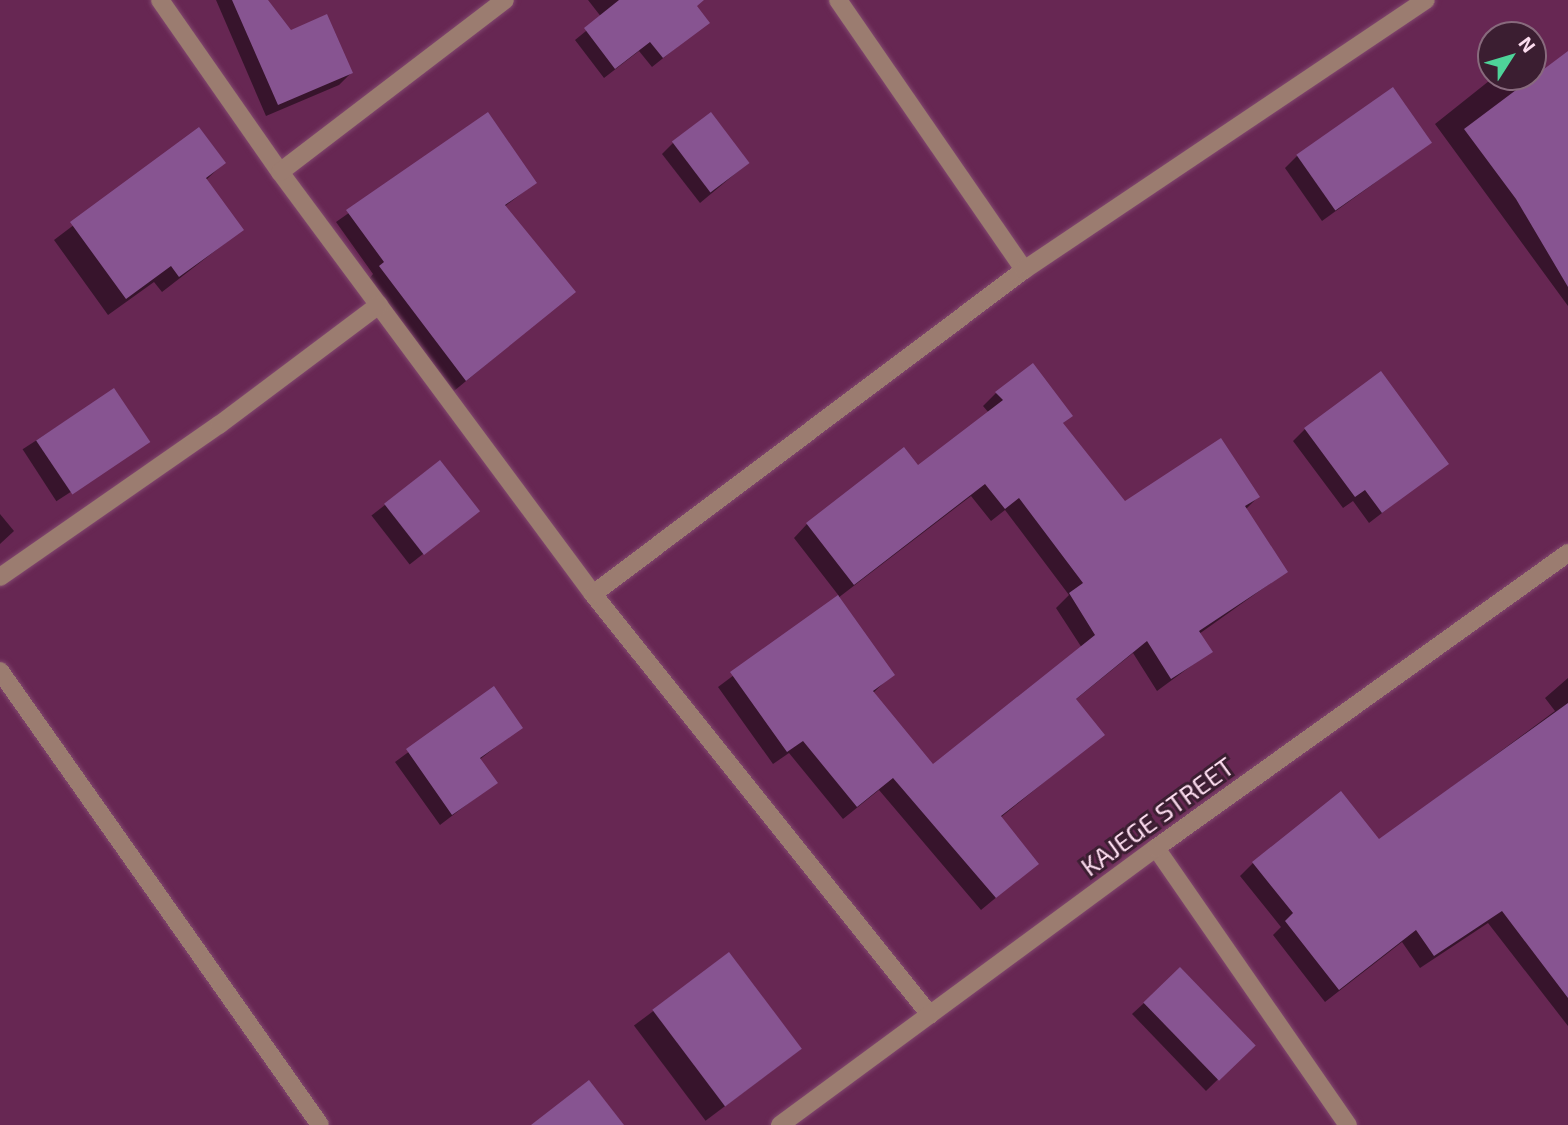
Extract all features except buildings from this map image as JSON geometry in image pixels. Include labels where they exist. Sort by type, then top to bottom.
[{"type":"street","points":[[160,0],[280,172],[593,594],[930,1015]]},
{"type":"street","points":[[280,172],[505,0]]},
{"type":"street","points":[[838,0],[1024,270]]},
{"type":"street","points":[[593,594],[1024,270],[1426,0]]},
{"type":"street","points":[[0,577],[219,425],[379,305]]},
{"type":"street","name":"KAJEGE STREET","points":[[780,1125],[1156,848],[1568,554]]},
{"type":"street","points":[[0,671],[320,1125]]},
{"type":"street","points":[[1156,848],[1348,1125]]}]
